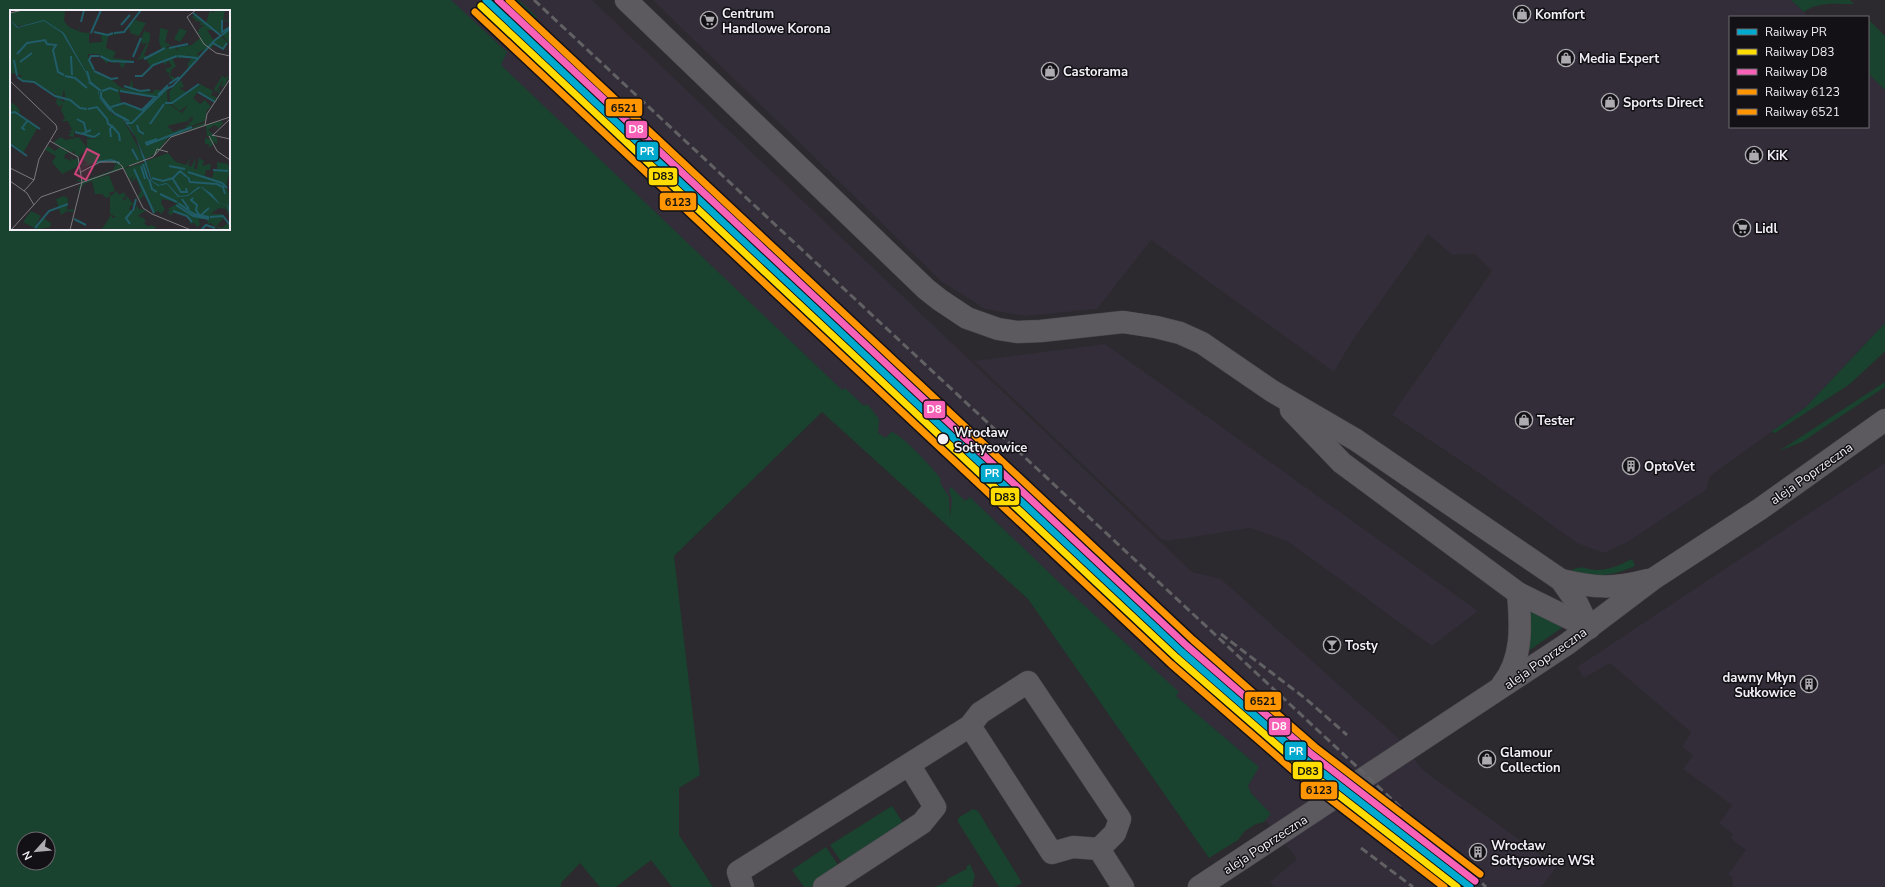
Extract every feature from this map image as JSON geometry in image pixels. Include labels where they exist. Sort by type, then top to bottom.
[{"type":"street","points":[[626,0],[926,289],[954,310],[981,324],[1017,332],[1123,322],[1156,327],[1180,333],[1202,343],[1272,391],[1362,444],[1562,580],[1577,603],[1589,628]]},
{"type":"street","points":[[1272,391],[1342,463],[1518,593],[1589,628]]},
{"type":"street","name":"aleja Poprzeczna","points":[[1199,887],[1497,691],[1589,628],[1653,579],[1760,509],[1885,420]]},
{"type":"street","points":[[1562,580],[1597,587],[1622,587],[1653,579]]},
{"type":"street","points":[[1497,691],[1509,677],[1519,650],[1520,620],[1518,593]]},
{"type":"street","points":[[743,887],[738,872],[881,781],[910,766],[970,726],[980,713],[1028,682],[1120,818],[1115,832],[1099,849]]},
{"type":"street","points":[[970,726],[1052,853],[1073,847],[1099,849]]},
{"type":"street","points":[[824,887],[922,823],[935,807],[910,766]]},
{"type":"street","points":[[1099,849],[1123,887]]},
{"type":"shaded area","points":[[448,0],[592,0],[1192,572],[1221,579],[1398,738],[1423,770],[1557,867],[1541,887],[1275,887],[1270,882],[1297,859],[1256,809],[818,379],[435,13]]},
{"type":"shaded area","points":[[653,0],[1791,0],[1808,16],[1729,16],[1729,128],[1869,128],[1869,74],[1885,90],[1885,323],[1806,407],[1710,476],[1706,490],[1626,543],[1604,553],[1577,543],[1482,475],[1392,415],[1492,271],[1475,254],[1452,255],[1428,234],[1349,346],[1334,372],[1151,240],[1097,309],[1026,316],[985,309],[941,281]]},
{"type":"shaded area","points":[[1105,344],[1478,611],[1432,646],[1287,541],[1250,528],[1168,541],[1161,539],[974,361]]},
{"type":"shaded area","points":[[1885,463],[1885,887],[1733,887],[1732,877],[1728,874],[1746,850],[1730,838],[1733,834],[1719,823],[1732,805],[1683,769],[1693,755],[1682,747],[1691,732],[1610,663],[1584,678],[1577,667]]},
{"type":"green space","points":[[0,0],[451,0],[507,52],[501,65],[842,390],[845,388],[863,405],[868,405],[879,419],[878,433],[886,438],[891,432],[896,434],[917,452],[941,479],[940,483],[949,497],[950,517],[952,500],[949,490],[951,487],[965,501],[970,497],[1063,586],[1179,692],[1176,696],[1259,767],[1248,786],[1251,793],[1271,814],[1264,822],[1256,824],[1245,831],[1238,840],[1209,858],[1028,599],[822,412],[674,556],[700,775],[679,788],[679,835],[713,887],[672,887],[651,860],[616,887],[600,887],[580,863],[561,883],[561,887],[0,887]]},
{"type":"green space","points":[[498,0],[519,0],[537,17],[528,27]]},
{"type":"green space","points":[[1791,0],[1850,0],[1854,4],[1821,5],[1809,8],[1804,12]]},
{"type":"green space","points":[[1869,20],[1885,36],[1885,90],[1869,74]]},
{"type":"green space","points":[[1885,323],[1885,351],[1881,355],[1850,384],[1775,433],[1771,432],[1806,407]]},
{"type":"green space","points":[[1885,382],[1885,387],[1802,442],[1779,451]]},
{"type":"green space","points":[[1632,559],[1635,566],[1611,574],[1596,575],[1570,571],[1578,568],[1593,570],[1607,569]]},
{"type":"green space","points":[[1525,605],[1563,627],[1527,652]]},
{"type":"green space","points":[[892,806],[905,826],[844,866],[830,845]]},
{"type":"green space","points":[[973,809],[978,811],[1022,883],[1014,887],[999,887],[958,822],[958,818]]},
{"type":"green space","points":[[826,847],[840,868],[811,887],[804,887],[792,870]]},
{"type":"green space","points":[[970,864],[975,876],[972,887],[935,887],[967,869],[966,867]]},
{"type":"railway","points":[[534,0],[1486,887]]},
{"type":"railway","points":[[1221,634],[1306,699],[1347,735]]},
{"type":"railway","points":[[1361,848],[1413,887]]},
{"type":"rail line","name":"PR","points":[[486,0],[1182,652],[1305,759],[1470,887]]},
{"type":"rail line","name":"D8","points":[[498,0],[1187,646],[1310,753],[1475,881]]},
{"type":"rail line","name":"6521","points":[[509,0],[1193,640],[1315,747],[1480,874]]},
{"type":"rail line","name":"D83","points":[[481,6],[1177,658],[1300,765],[1457,887]]},
{"type":"rail line","name":"6123","points":[[475,12],[1171,664],[1295,772],[1444,887]]},
{"type":"place","name":"Komfort","points":[[1522,14]]},
{"type":"place","name":"Centrum Handlowe Korona","points":[[709,20]]},
{"type":"place","name":"Media Expert","points":[[1566,58]]},
{"type":"place","name":"Castorama","points":[[1050,71]]},
{"type":"place","name":"Sports Direct","points":[[1610,102]]},
{"type":"place","name":"KiK","points":[[1754,155]]},
{"type":"place","name":"Lidl","points":[[1742,228]]},
{"type":"place","name":"Tester","points":[[1524,420]]},
{"type":"place","name":"Wrocław Sołtysowice","points":[[943,439]]},
{"type":"place","name":"OptoVet","points":[[1631,466]]},
{"type":"place","name":"Tosty","points":[[1332,645]]},
{"type":"place","name":"dawny Młyn Sułkowice","points":[[1809,684]]},
{"type":"place","name":"Glamour Collection","points":[[1487,759]]},
{"type":"place","name":"Wrocław Sołtysowice WSł","points":[[1478,852]]}]
